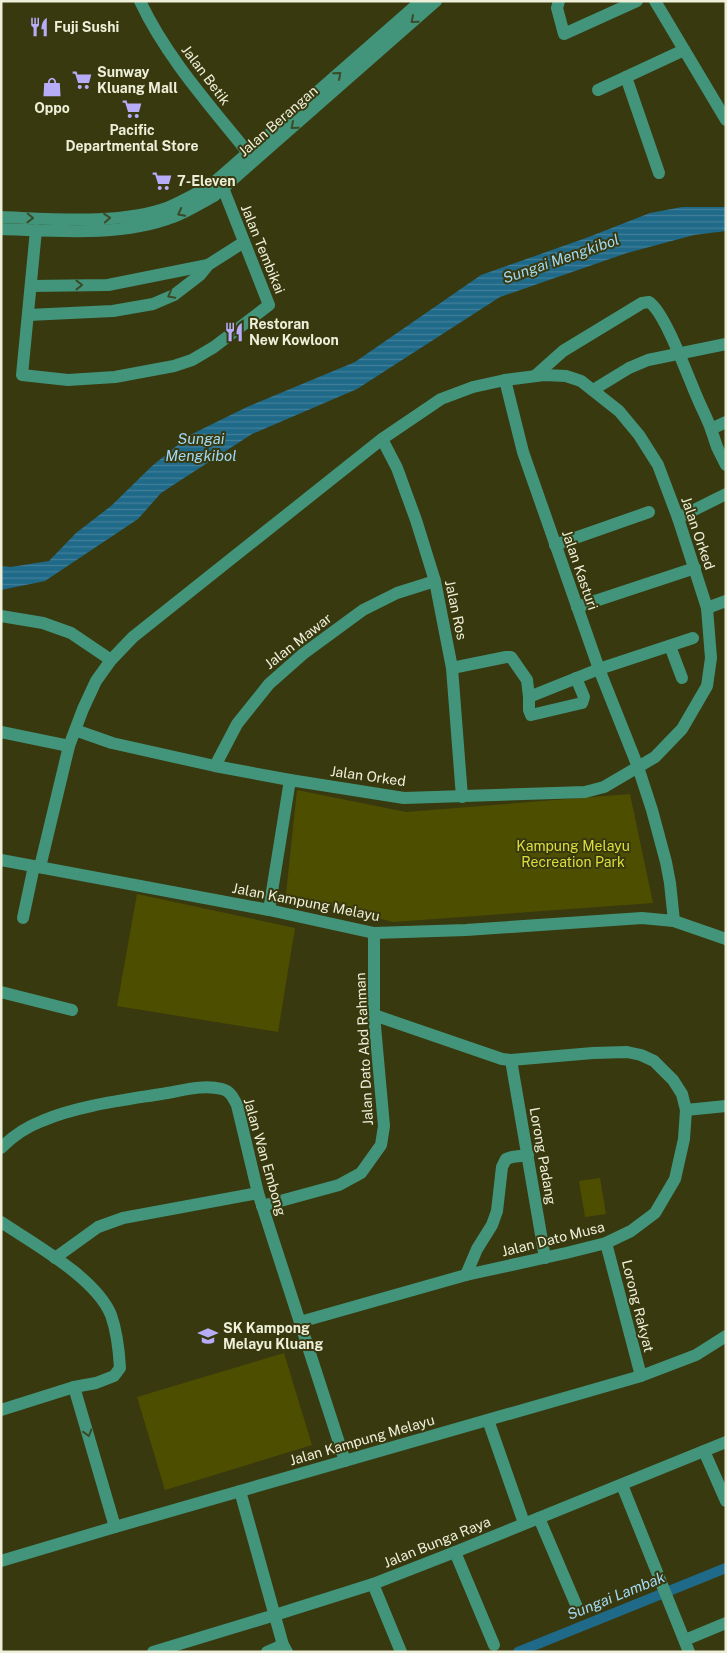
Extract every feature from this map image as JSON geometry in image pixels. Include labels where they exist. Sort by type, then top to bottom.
[{"type":"street","name":"Jalan Betik","points":[[140,1],[162,42],[203,97],[252,157]]},
{"type":"street","name":"Jalan Berangan","points":[[252,157],[421,1]]},
{"type":"street","name":"Jalan Berangan","points":[[1,229],[95,231],[134,227],[173,217],[214,196],[220,184],[436,1]]},
{"type":"street","points":[[559,1],[557,8],[564,34],[637,1]]},
{"type":"street","points":[[655,1],[726,120]]},
{"type":"street","points":[[598,90],[684,50]]},
{"type":"street","points":[[626,77],[659,173]]},
{"type":"street","name":"Jalan Berangan","points":[[1,217],[95,219],[133,216],[169,207],[210,186],[220,184]]},
{"type":"street","name":"Jalan Tembikai","points":[[28,315],[22,375],[68,380],[115,377],[174,366],[192,360],[214,347],[269,305],[220,184]]},
{"type":"street","points":[[36,230],[28,315],[113,311],[153,304],[174,295],[200,275],[208,265],[244,242]]},
{"type":"street","points":[[31,286],[108,285],[208,265]]},
{"type":"street","points":[[535,376],[563,351],[642,303],[649,302],[653,304],[679,352],[726,465]]},
{"type":"street","points":[[593,390],[629,368],[648,360],[679,352],[726,344]]},
{"type":"street","name":"Jalan Orked","points":[[23,918],[69,746],[75,730],[96,681],[111,660],[133,637],[167,608],[382,439],[441,399],[473,387],[535,376],[566,376],[581,381],[593,390],[619,411],[639,435],[658,465],[678,518],[707,608],[710,658],[707,686],[682,729],[655,757],[604,787],[585,792],[404,798],[215,766],[112,743],[75,730]]},
{"type":"street","name":"Jalan Kasturi","points":[[504,380],[522,452],[599,669],[638,767],[652,810],[666,862],[674,921]]},
{"type":"street","points":[[712,429],[726,422]]},
{"type":"street","name":"Jalan Ros","points":[[382,439],[397,468],[435,581],[452,668],[462,796]]},
{"type":"street","points":[[678,518],[726,494]]},
{"type":"street","points":[[555,545],[649,512]]},
{"type":"street","points":[[577,606],[695,568]]},
{"type":"street","name":"Jalan Mawar","points":[[215,766],[237,724],[269,684],[303,654],[363,610],[396,593],[435,581]]},
{"type":"street","points":[[707,608],[726,601]]},
{"type":"street","points":[[1,616],[43,623],[71,633],[111,660]]},
{"type":"street","points":[[528,697],[599,669],[693,638]]},
{"type":"street","points":[[670,646],[682,678]]},
{"type":"street","points":[[452,668],[511,657],[527,680],[531,715],[582,703],[584,697],[576,678]]},
{"type":"street","points":[[1,732],[69,746]]},
{"type":"street","points":[[268,910],[290,780]]},
{"type":"street","name":"Jalan Kampung Melayu","points":[[1,860],[268,910],[374,933],[466,930],[642,918],[674,921],[726,939]]},
{"type":"street","name":"Jalan Dato Abd Rahman","points":[[262,1206],[339,1185],[361,1173],[381,1145],[384,1126],[374,1015],[374,933]]},
{"type":"street","points":[[1,992],[72,1010]]},
{"type":"street","name":"Jalan Dato Musa","points":[[300,1322],[466,1275],[606,1243],[631,1231],[655,1213],[675,1179],[684,1140],[686,1110],[682,1094],[673,1080],[654,1061],[641,1055],[627,1052],[511,1060],[502,1059],[374,1015]]},
{"type":"street","name":"Lorong Padang","points":[[511,1060],[545,1258]]},
{"type":"street","name":"Jalan Wan Embong","points":[[1,1148],[21,1131],[43,1120],[78,1110],[116,1101],[206,1087],[223,1089],[231,1093],[236,1104],[262,1206],[345,1460]]},
{"type":"street","points":[[686,1110],[726,1106]]},
{"type":"street","points":[[466,1275],[477,1249],[492,1225],[497,1211],[502,1167],[506,1160],[512,1157],[528,1155]]},
{"type":"street","points":[[55,1258],[98,1227],[123,1218],[258,1193]]},
{"type":"street","points":[[1,1222],[55,1258],[88,1284],[101,1299],[110,1314],[116,1334],[120,1368],[114,1376],[96,1383],[74,1387],[1,1410]]},
{"type":"street","name":"Lorong Rakyat","points":[[606,1243],[641,1376]]},
{"type":"street","name":"Jalan Kampung Melayu","points":[[1,1561],[345,1460],[641,1376],[696,1354],[726,1336]]},
{"type":"street","points":[[74,1387],[115,1527]]},
{"type":"street","points":[[488,1420],[524,1523]]},
{"type":"street","name":"Jalan Bunga Raya","points":[[152,1652],[373,1584],[726,1442]]},
{"type":"street","points":[[704,1451],[726,1501]]},
{"type":"street","points":[[622,1485],[687,1646],[726,1623]]},
{"type":"street","points":[[240,1491],[274,1616],[285,1649],[267,1652]]},
{"type":"street","points":[[539,1518],[577,1607]]},
{"type":"street","points":[[455,1552],[494,1645]]},
{"type":"street","points":[[373,1584],[401,1652]]},
{"type":"green space","name":"Kampung Melayu Recreation Park","points":[[297,790],[406,812],[630,794],[653,903],[393,922],[286,894]]},
{"type":"green space","points":[[137,894],[295,928],[278,1032],[117,1006]]},
{"type":"green space","points":[[600,1178],[606,1214],[585,1217],[579,1181]]},
{"type":"green space","points":[[284,1353],[312,1445],[165,1490],[137,1397]]},
{"type":"water","name":"Sungai Mengkibol","points":[[682,207],[726,207],[726,231],[694,235],[627,253],[500,297],[357,389],[252,434],[161,493],[138,519],[45,581],[1,590],[1,566],[11,567],[49,561],[76,533],[111,506],[152,466],[190,435],[247,407],[355,362],[481,275],[650,213]]},
{"type":"waterway","name":"Sungai Lambak","points":[[518,1652],[726,1568]]},
{"type":"place","name":"Fuji Sushi","points":[[39,27]]},
{"type":"place","name":"Sunway Kluang Mall","points":[[82,80]]},
{"type":"place","name":"Oppo","points":[[52,87]]},
{"type":"place","name":"Pacific Departmental Store","points":[[132,109]]},
{"type":"place","name":"7-Eleven","points":[[162,181]]},
{"type":"place","name":"Restoran New Kowloon","points":[[234,332]]},
{"type":"place","name":"SK Kampong Melayu Kluang","points":[[208,1336]]}]
